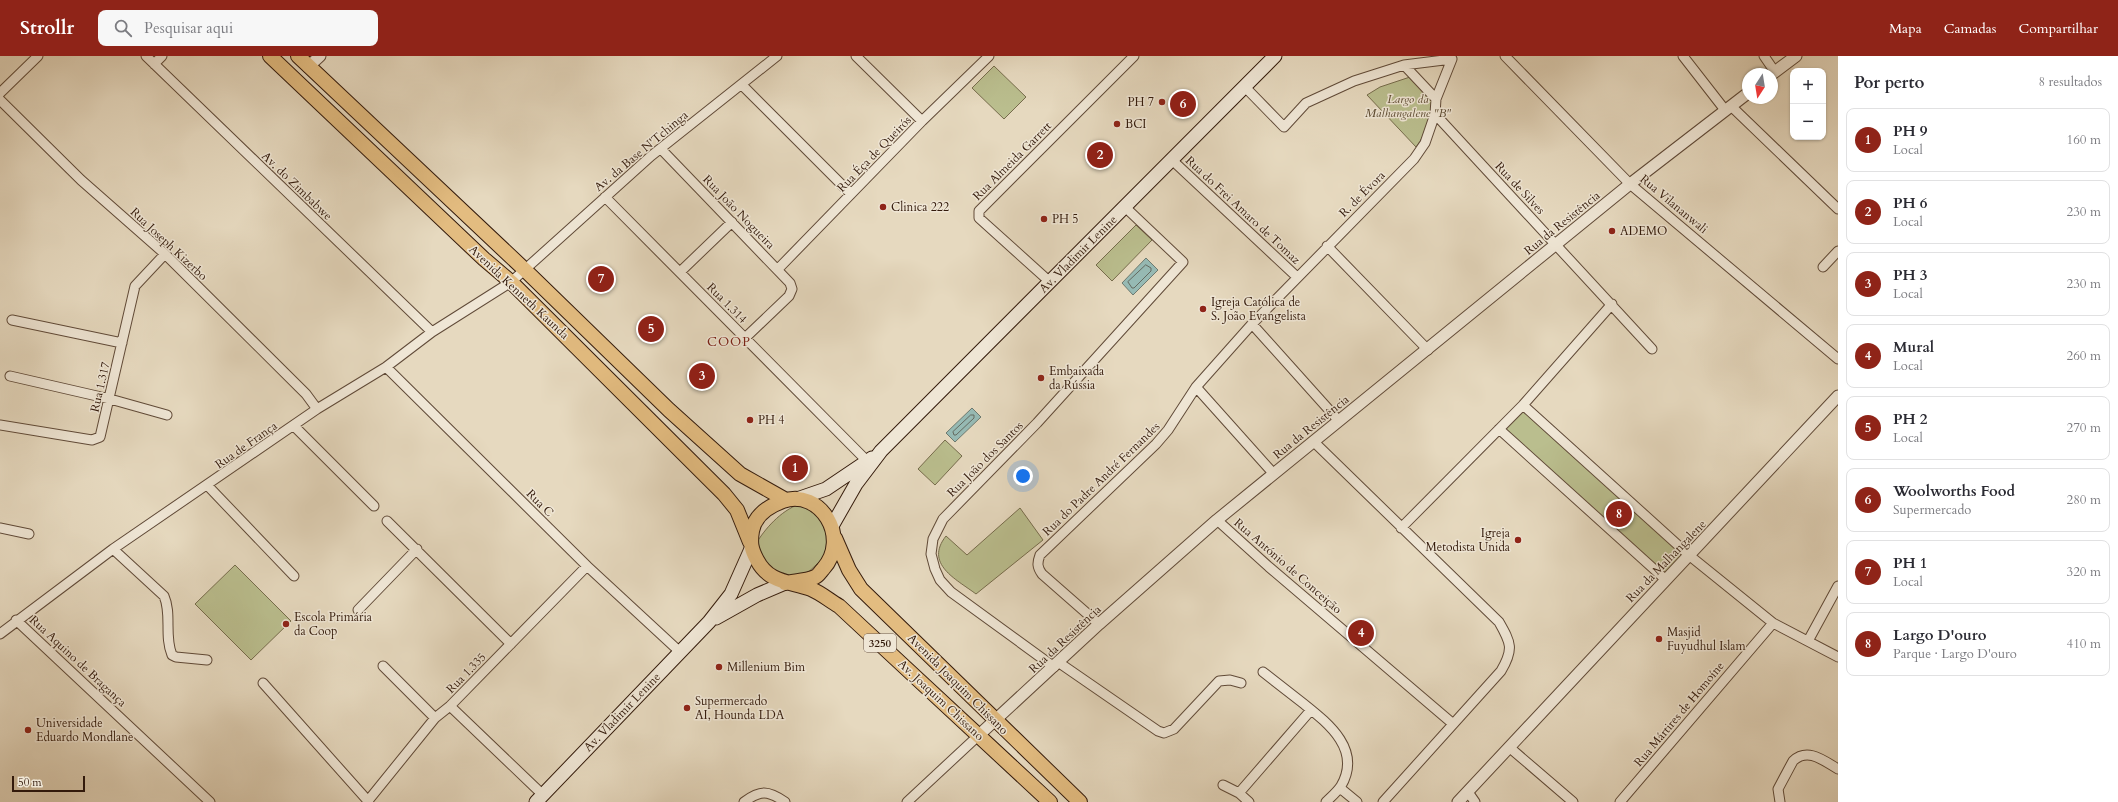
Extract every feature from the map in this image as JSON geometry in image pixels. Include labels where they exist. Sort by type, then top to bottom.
[{"type":"main road","name":"Avenida Kenneth Kaunda","points":[[270,56],[511,282],[724,494],[737,510],[751,546]]},
{"type":"main road","name":"Avenida Kenneth Kaunda","points":[[298,56],[524,269],[669,410],[740,474],[791,500]]},
{"type":"main road","name":"Av. Vladimir Lenine","points":[[834,532],[856,484],[870,462],[1275,56]]},
{"type":"main road","name":"Av. Vladimir Lenine","points":[[791,500],[826,489],[870,462]]},
{"type":"main road","points":[[791,500],[812,504],[818,508],[824,513],[834,532],[831,560],[816,577],[785,583],[763,571],[751,546],[753,527],[760,514],[772,505],[791,500]]},
{"type":"main road","name":"Avenida Joaquim Chissano","points":[[834,532],[849,570],[861,589],[1080,802]]},
{"type":"main road","name":"Av. Vladimir Lenine","points":[[539,798],[709,622],[731,594],[751,546]]},
{"type":"main road","name":"Av. Vladimir Lenine","points":[[709,622],[750,599],[785,583]]},
{"type":"main road","name":"Av. Joaquim Chissano","points":[[785,583],[811,589],[839,606],[1050,802]]},
{"type":"street","points":[[0,93],[38,56]]},
{"type":"street","name":"Av. do Zimbabwe","points":[[146,56],[432,332]]},
{"type":"street","points":[[154,64],[162,56]]},
{"type":"street","points":[[308,67],[320,56]]},
{"type":"street","name":"Av. da Base N'Tchinga","points":[[511,282],[605,197],[661,149],[777,56]]},
{"type":"street","points":[[856,56],[922,121]]},
{"type":"street","name":"Rua Éça de Queirós","points":[[778,269],[922,121],[989,56]]},
{"type":"street","name":"Rua Almeida Garrett","points":[[1050,282],[979,218],[979,211],[1134,56]]},
{"type":"street","name":"Rua Vilananwali","points":[[1505,56],[1630,184],[1838,359]]},
{"type":"street","points":[[1683,56],[1728,108],[1838,210]]},
{"type":"street","points":[[1764,56],[1771,68]]},
{"type":"street","points":[[1778,70],[1796,56]]},
{"type":"street","points":[[1244,86],[1284,127],[1306,103],[1354,81],[1404,65],[1454,58]]},
{"type":"street","name":"R. de Évora","points":[[1252,324],[1414,159],[1425,143],[1435,114],[1436,99],[1454,58]]},
{"type":"street","points":[[1404,65],[1436,99]]},
{"type":"street","points":[[742,85],[852,194]]},
{"type":"street","name":"Rua da Resistência","points":[[907,802],[1056,664],[1217,520],[1273,473],[1428,350],[1630,184],[1742,98]]},
{"type":"street","name":"Rua Joseph Kizerbo","points":[[0,100],[80,180],[165,254],[306,394],[317,409]]},
{"type":"street","name":"Rua de Silves","points":[[1435,114],[1652,349]]},
{"type":"street","name":"Rua João Nogueira","points":[[661,149],[790,283],[792,290],[789,296],[745,338]]},
{"type":"street","name":"Rua do Frei Amaro de Tomaz","points":[[1172,160],[1297,277]]},
{"type":"street","name":"Rua 1.314","points":[[605,197],[870,462]]},
{"type":"street","name":"Rua João dos Santos","points":[[1125,207],[1183,262],[1037,423],[943,519],[933,539],[932,554],[935,569],[940,580],[951,592],[1056,664],[1158,731],[1164,733],[1174,729],[1219,681],[1230,680],[1240,684]]},
{"type":"street","points":[[680,272],[732,222]]},
{"type":"street","points":[[1327,246],[1428,350]]},
{"type":"street","points":[[1823,267],[1838,250]]},
{"type":"street","name":"Rua 1.317","points":[[0,425],[92,440],[100,437],[135,286],[165,254]]},
{"type":"street","name":"Rua de França","points":[[0,634],[16,620],[113,549],[208,486],[317,409],[386,367],[432,332],[511,282]]},
{"type":"street","points":[[1401,528],[1523,405],[1612,304]]},
{"type":"street","points":[[12,320],[122,343]]},
{"type":"street","points":[[1252,324],[1339,421]]},
{"type":"street","name":"Rua do Padre André Fernandes","points":[[1100,624],[1042,574],[1038,568],[1037,562],[1044,550],[1156,444],[1168,430],[1196,387],[1252,324]]},
{"type":"street","name":"Rua C","points":[[386,367],[587,566],[684,648]]},
{"type":"street","points":[[10,376],[110,399],[166,415]]},
{"type":"street","points":[[1196,387],[1273,473]]},
{"type":"street","name":"Rua da Malhangalene","points":[[1458,802],[1510,745],[1690,556],[1838,396]]},
{"type":"street","points":[[1523,405],[1690,556],[1773,623],[1838,657]]},
{"type":"street","points":[[294,426],[374,506]]},
{"type":"street","points":[[1499,429],[1666,580]]},
{"type":"street","points":[[1313,441],[1499,622],[1508,637],[1511,648],[1508,660],[1501,671],[1383,802]]},
{"type":"street","points":[[208,486],[294,576]]},
{"type":"street","name":"Rua António de Conceição","points":[[1217,520],[1269,567],[1452,724]]},
{"type":"street","points":[[387,521],[512,644]]},
{"type":"street","points":[[0,528],[29,534]]},
{"type":"street","points":[[113,549],[164,596],[167,602],[168,636],[172,655],[176,657],[207,660]]},
{"type":"street","points":[[358,610],[417,549]]},
{"type":"street","name":"Rua 1.335","points":[[368,801],[435,718],[450,706],[512,644],[587,566]]},
{"type":"street","points":[[1808,641],[1838,586]]},
{"type":"street","name":"Rua Aquino de Bragança","points":[[16,620],[210,802]]},
{"type":"street","name":"Rua Mártires de Homoíne","points":[[1620,802],[1773,623]]},
{"type":"street","points":[[383,666],[435,718]]},
{"type":"street","points":[[1263,672],[1336,731],[1343,743],[1347,765],[1345,778],[1340,788],[1326,802]]},
{"type":"street","points":[[263,684],[368,801]]},
{"type":"street","points":[[450,706],[539,798]]},
{"type":"street","points":[[1239,793],[1311,710]]},
{"type":"street","points":[[1510,745],[1573,802]]},
{"type":"street","points":[[1780,802],[1778,789],[1797,757],[1802,755],[1815,755],[1838,769]]},
{"type":"street","points":[[1223,785],[1239,793],[1249,802]]},
{"type":"street","points":[[1340,788],[1357,802]]},
{"type":"street","points":[[1468,792],[1475,802]]},
{"type":"street","points":[[744,802],[758,793],[771,794],[786,802]]},
{"type":"green space","points":[[994,66],[1026,97],[1004,119],[972,88]]},
{"type":"green space","name":"Largo da Malhangalene \"B\"","points":[[1413,76],[1433,99],[1425,130],[1416,147],[1367,95],[1380,87]]},
{"type":"green space","points":[[1136,225],[1152,240],[1112,281],[1096,265]]},
{"type":"green space","points":[[1523,405],[1690,556],[1666,580],[1499,429]]},
{"type":"green space","points":[[945,440],[962,456],[935,485],[918,469]]},
{"type":"green space","points":[[803,503],[832,515],[829,553],[803,577],[770,579],[757,542],[777,518],[789,509]]},
{"type":"green space","points":[[1020,508],[1043,540],[976,594],[945,570],[939,555],[940,546],[946,536],[967,555]]},
{"type":"green space","points":[[235,565],[291,621],[251,660],[195,604]]},
{"type":"water","points":[[1146,258],[1158,270],[1133,295],[1122,283]]},
{"type":"water","points":[[972,408],[981,417],[955,442],[946,433]]},
{"type":"place","name":"PH 7","points":[[1162,102]]},
{"type":"place","name":"Woolworths Food","points":[[1183,104]]},
{"type":"place","name":"BCI","points":[[1117,124]]},
{"type":"place","name":"PH 6","points":[[1100,155]]},
{"type":"place","name":"Clinica 222","points":[[883,207]]},
{"type":"place","name":"PH 5","points":[[1044,219]]},
{"type":"place","name":"ADEMO","points":[[1612,231]]},
{"type":"place","name":"PH 1","points":[[601,279]]},
{"type":"place","name":"Igreja Católica de S. João Evangelista","points":[[1203,309]]},
{"type":"place","name":"PH 2","points":[[651,329]]},
{"type":"place","name":"PH 3","points":[[702,376]]},
{"type":"place","name":"Embaixada da Rússia","points":[[1041,378]]},
{"type":"place","name":"PH 4","points":[[750,420]]},
{"type":"place","name":"PH 9","points":[[795,468]]},
{"type":"place","name":"Largo D'ouro","points":[[1619,514]]},
{"type":"place","name":"Igreja Metodista Unida","points":[[1518,540]]},
{"type":"place","name":"Escola Primária da Coop","points":[[286,624]]},
{"type":"place","name":"Mural","points":[[1361,633]]},
{"type":"place","name":"Masjid Fuyudhul Islam","points":[[1659,639]]},
{"type":"place","name":"Millenium Bim","points":[[719,667]]},
{"type":"place","name":"Supermercado AI, Hounda LDA","points":[[687,708]]},
{"type":"place","name":"Universidade Eduardo Mondlane","points":[[28,730]]},
{"type":"district","name":"COOP","points":[[729,342]]}]
